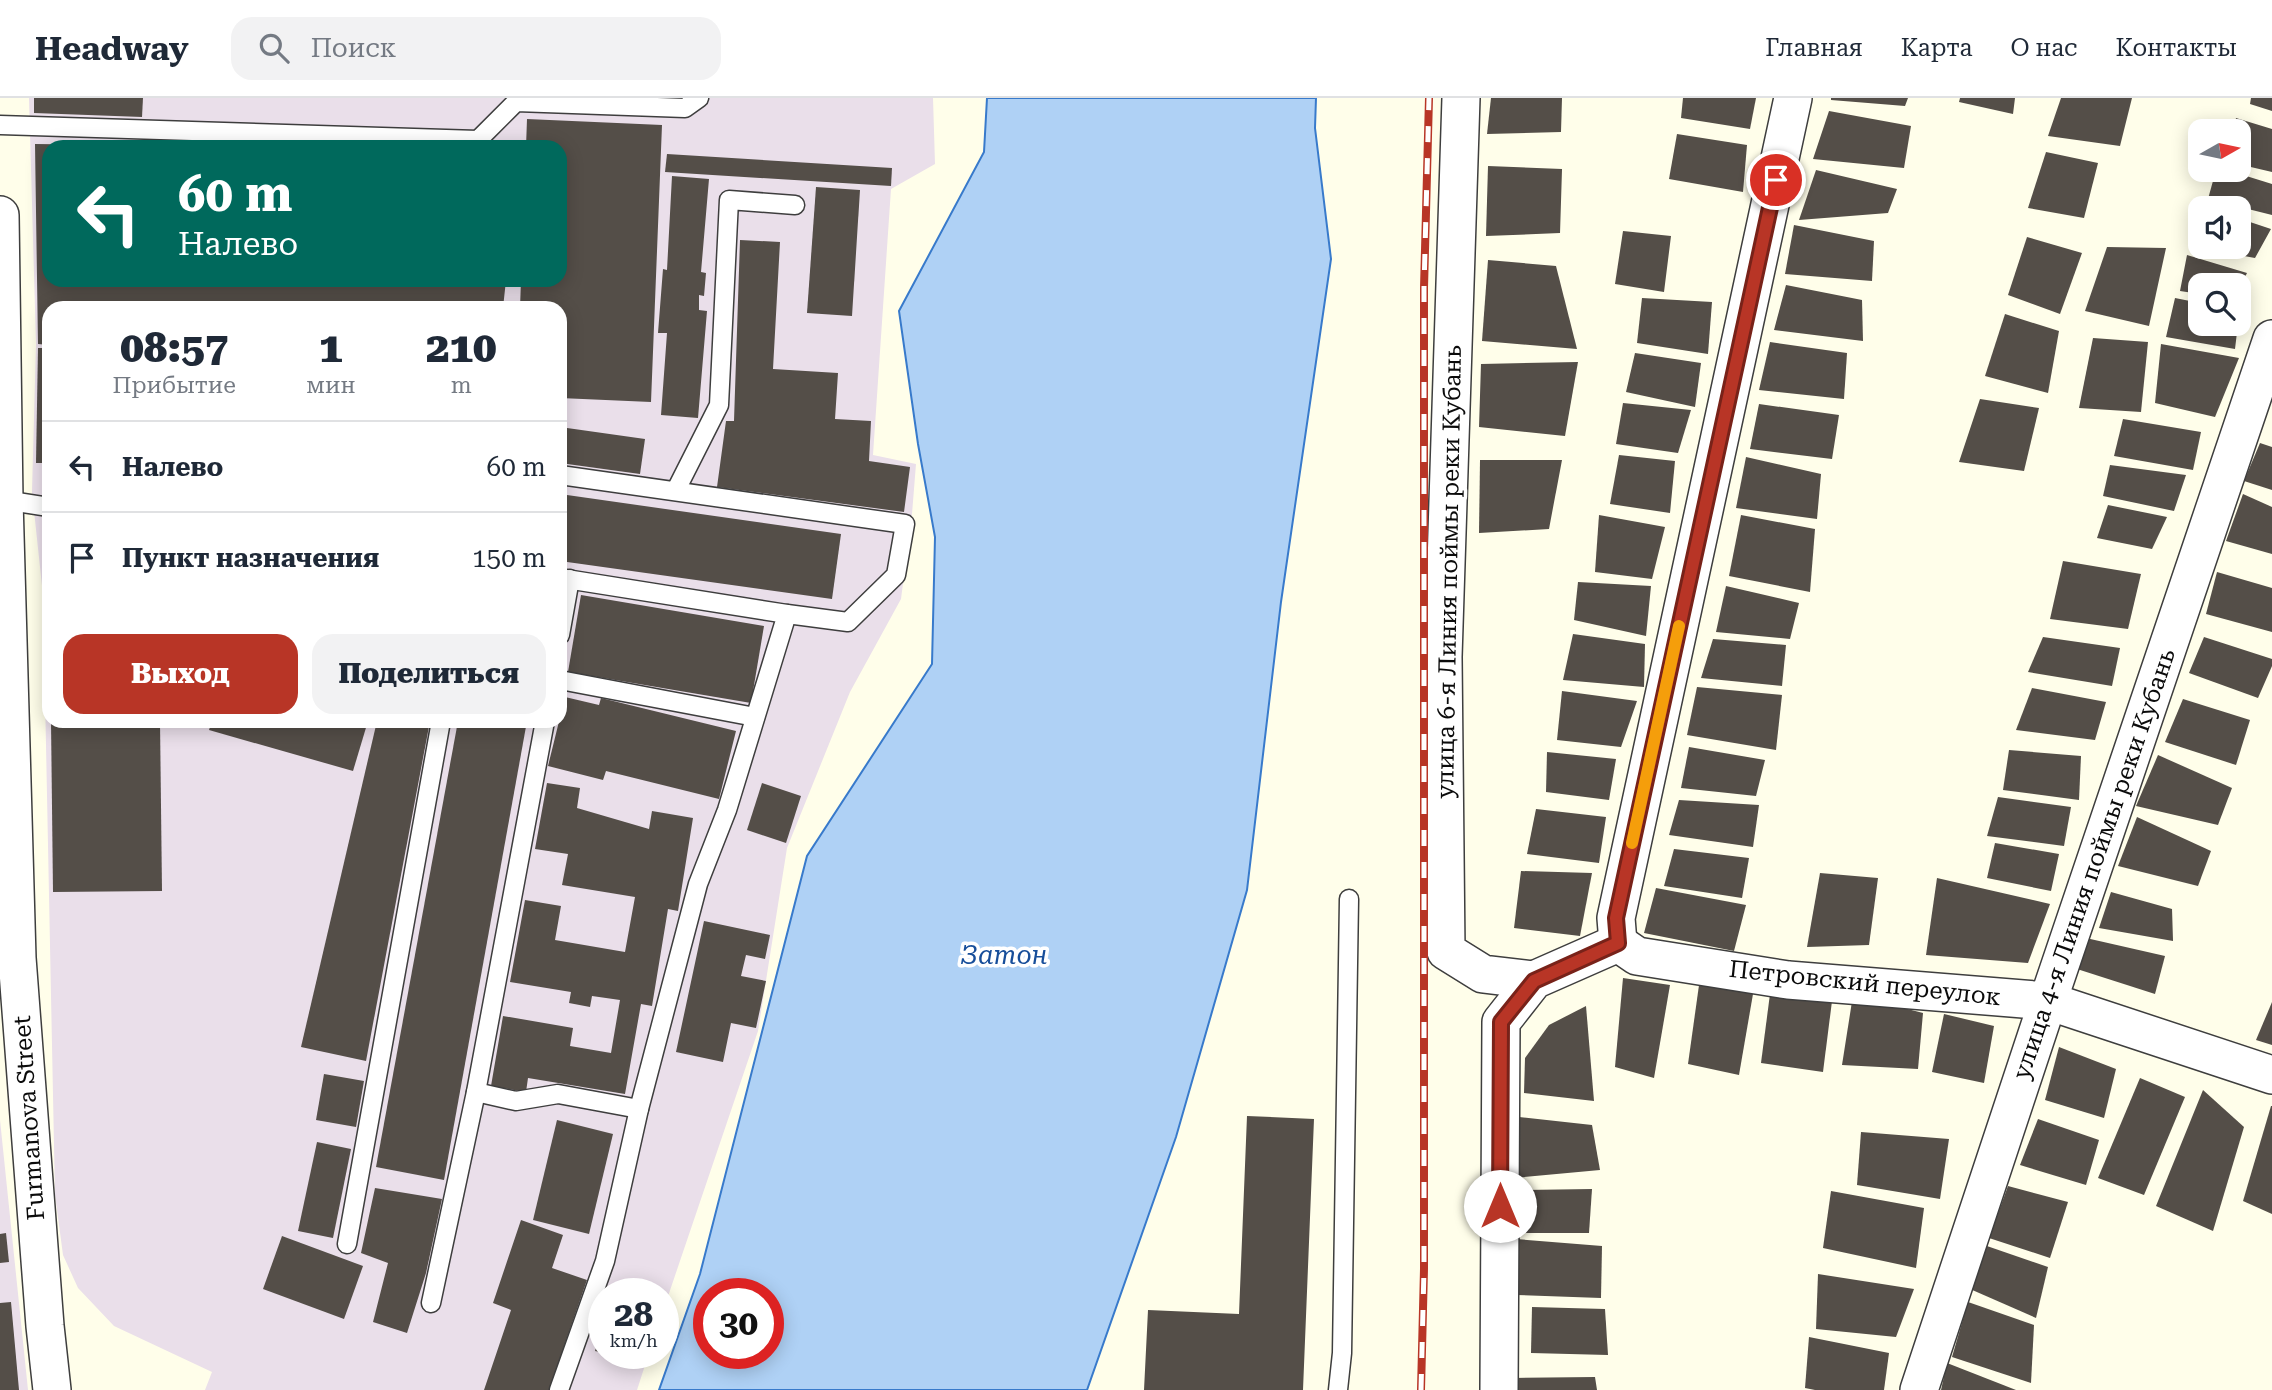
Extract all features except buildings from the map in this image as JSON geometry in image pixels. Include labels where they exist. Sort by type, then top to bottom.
[{"type":"street","name":"улица 6-я Линия поймы реки Кубань","points":[[1461,98],[1443,657],[1446,951],[1483,974],[1534,981]]},
{"type":"street","points":[[1499,1390],[1501,1022],[1534,981],[1618,943],[1616,918],[1793,98]]},
{"type":"street","name":"Furmanova Street","points":[[0,215],[3,582],[17,958],[52,1390]]},
{"type":"street","name":"улица 4-я Линия поймы реки Кубань","points":[[1919,1390],[2272,339]]},
{"type":"street","name":"Петровский переулок","points":[[1618,943],[1637,956],[1788,980],[2048,1001],[2272,1075]]},
{"type":"lane","points":[[0,125],[478,140],[516,102],[685,108],[699,98]]},
{"type":"lane","points":[[676,490],[719,405],[729,200],[795,205]]},
{"type":"lane","points":[[567,476],[905,524],[896,575],[848,622],[567,579]]},
{"type":"lane","points":[[4,500],[42,506]]},
{"type":"lane","points":[[559,1390],[605,1261],[639,1109],[698,884],[727,810],[786,614]]},
{"type":"lane","points":[[567,681],[755,717]]},
{"type":"lane","points":[[347,1244],[440,728]]},
{"type":"lane","points":[[431,1303],[476,1092],[544,728]]},
{"type":"lane","points":[[1338,1390],[1342,1353],[1349,899]]},
{"type":"lane","points":[[476,1092],[516,1101],[558,1094],[639,1109]]},
{"type":"shaded area","points":[[29,98],[933,98],[935,164],[891,189],[873,455],[916,464],[901,599],[850,692],[787,848],[758,1031],[674,1278],[588,1278],[588,1369],[644,1369],[637,1390],[205,1390],[212,1372],[114,1326],[78,1288],[63,1255],[55,1195],[46,728],[567,728],[567,301],[42,301],[42,586],[32,492],[36,344]]},
{"type":"shaded area","points":[[0,1120],[28,1390],[0,1390]]},
{"type":"water","name":"Затон","points":[[987,98],[1316,98],[1315,128],[1331,259],[1281,602],[1247,890],[1176,1137],[1087,1390],[659,1390],[666,1369],[679,1369],[679,1333],[693,1294],[693,1369],[784,1369],[784,1278],[699,1278],[807,856],[932,664],[935,537],[918,444],[899,311],[984,152]]},
{"type":"railway","points":[[1421,1390],[1424,1269],[1424,288],[1429,98]]},
{"type":"slow traffic","points":[[1632,843],[1679,626]]},
{"type":"route","points":[[1500,1206],[1501,1022],[1534,981],[1618,943],[1616,918],[1776,180]]}]
